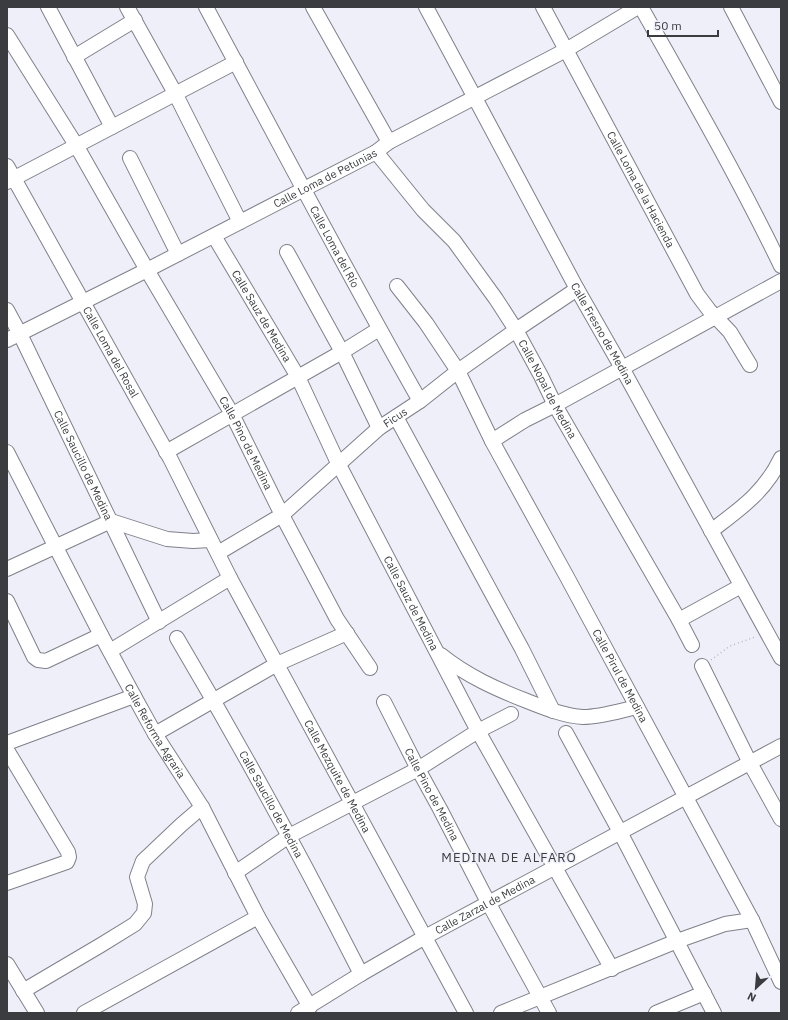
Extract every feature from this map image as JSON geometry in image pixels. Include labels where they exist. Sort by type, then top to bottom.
[{"type":"street","points":[[48,7],[112,127]]},
{"type":"street","points":[[127,7],[174,93],[240,222]]},
{"type":"street","name":"Calle Loma del Río","points":[[206,7],[303,190],[420,401]]},
{"type":"street","points":[[313,7],[390,142]]},
{"type":"street","name":"Calle Fresno de Medina","points":[[426,7],[577,289],[767,633],[779,650]]},
{"type":"street","name":"Calle Loma de la Hacienda","points":[[543,7],[697,294],[703,303],[730,332],[750,365]]},
{"type":"street","points":[[639,7],[746,195],[781,266]]},
{"type":"street","name":"Calle Loma de Petunias","points":[[7,340],[214,236],[376,152],[390,142],[566,50],[639,7]]},
{"type":"street","points":[[731,7],[781,102]]},
{"type":"street","points":[[74,57],[135,20]]},
{"type":"street","name":"Calle Pino de Medina","points":[[7,35],[76,145],[147,270],[232,414],[282,515],[337,619],[370,668]]},
{"type":"street","points":[[9,175],[76,145],[236,62]]},
{"type":"street","name":"Calle Nopal de Medina","points":[[376,152],[423,210],[454,241],[516,330],[555,405],[692,645]]},
{"type":"street","points":[[130,158],[178,254]]},
{"type":"street","name":"Calle Loma del Rosal","points":[[9,175],[166,452],[210,540]]},
{"type":"street","name":"Calle Sauz de Medina","points":[[214,236],[298,377],[338,463],[478,730],[612,969]]},
{"type":"street","points":[[287,252],[342,352],[379,428]]},
{"type":"street","points":[[492,441],[524,420],[555,405],[781,281]]},
{"type":"street","name":"Calle Pirul de Medina","points":[[397,286],[426,324],[458,371],[492,441],[752,920],[781,982]]},
{"type":"street","name":"Ficus","points":[[218,553],[282,515],[338,463],[379,428],[420,401],[458,371],[516,330],[577,289]]},
{"type":"street","name":"Calle Saucillo de Medina","points":[[7,310],[159,622]]},
{"type":"street","points":[[166,452],[342,352],[379,329]]},
{"type":"street","points":[[396,417],[522,649],[553,710]]},
{"type":"street","name":"Calle Reforma Agraria","points":[[7,452],[134,696],[155,734],[202,807],[304,1010]]},
{"type":"street","points":[[711,531],[748,504],[768,480],[781,458]]},
{"type":"street","points":[[7,570],[111,521],[167,539],[193,541],[210,540]]},
{"type":"street","name":"Calle Mezquite de Medina","points":[[210,540],[466,1013]]},
{"type":"street","points":[[110,651],[230,578]]},
{"type":"street","points":[[679,620],[741,586]]},
{"type":"street","points":[[7,601],[34,657],[38,660],[46,661],[101,635]]},
{"type":"street","points":[[155,734],[277,664],[346,633]]},
{"type":"street","name":"Calle Saucillo de Medina","points":[[177,638],[214,700],[289,836],[361,974]]},
{"type":"street","points":[[438,653],[465,673],[482,682],[568,715],[592,716],[637,707]]},
{"type":"street","points":[[702,666],[750,763],[781,819]]},
{"type":"street","points":[[7,744],[134,696]]},
{"type":"street","name":"Calle Pino de Medina","points":[[384,702],[489,904],[549,1013]]},
{"type":"street","points":[[235,873],[289,836],[418,769],[478,730],[511,714]]},
{"type":"street","points":[[566,733],[620,832],[714,1013]]},
{"type":"street","name":"Calle Zarzal de Medina","points":[[304,1010],[361,974],[425,937],[781,746]]},
{"type":"street","points":[[7,750],[68,852],[66,862],[7,883]]},
{"type":"street","points":[[23,991],[135,924],[144,913],[145,904],[137,877],[143,861],[180,824],[202,807]]},
{"type":"street","points":[[84,1013],[258,917]]},
{"type":"street","points":[[501,1013],[612,969],[677,941],[725,924],[752,920]]},
{"type":"street","points":[[7,964],[37,1013]]},
{"type":"street","points":[[656,1013],[704,993]]},
{"type":"path","points":[[702,666],[730,646],[767,633]]},
{"type":"district","name":"MEDINA DE ALFARO","points":[[509,857]]}]
